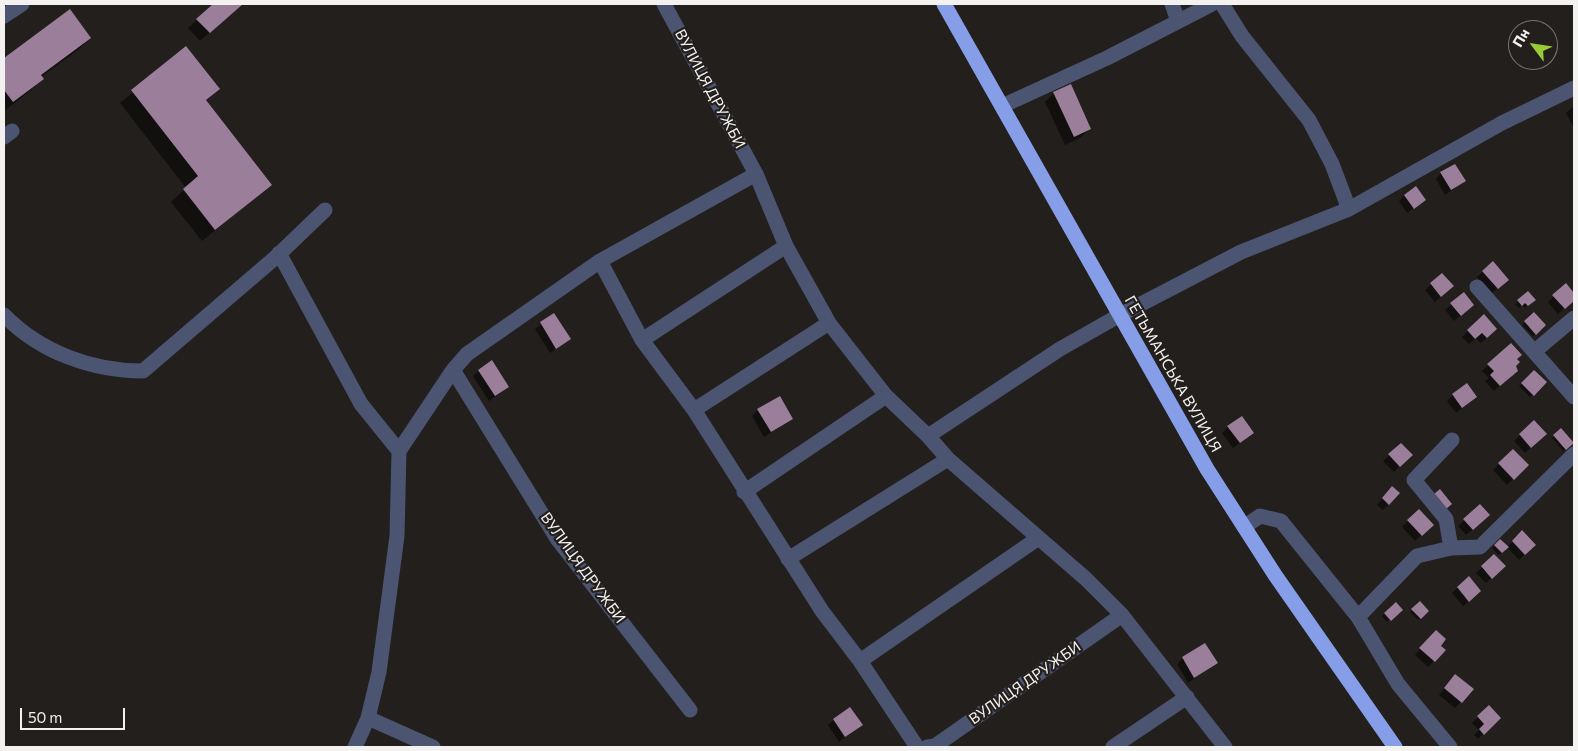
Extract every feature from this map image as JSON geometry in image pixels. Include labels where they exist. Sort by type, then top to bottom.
[{"type":"highway","name":"ГЕТЬМАНСЬКА ВУЛИЦЯ","points":[[944,4],[1207,469],[1348,683],[1395,747]]},
{"type":"street","points":[[4,16],[22,4]]},
{"type":"street","name":"ВУЛИЦЯ ДРУЖБИ","points":[[664,4],[756,174],[786,246],[829,323],[886,396],[928,436],[948,459],[1037,539],[1086,579],[1122,615],[1225,747]]},
{"type":"street","points":[[1172,4],[1178,21]]},
{"type":"street","points":[[1002,106],[1107,58],[1212,4]]},
{"type":"street","points":[[1222,4],[1242,36],[1309,120],[1332,164],[1349,209]]},
{"type":"street","points":[[928,436],[1060,349],[1120,315],[1241,252],[1349,209],[1502,123],[1574,88]]},
{"type":"street","points":[[355,747],[368,718],[379,672],[397,536],[399,451],[453,370],[467,354],[600,261],[756,174]]},
{"type":"street","points":[[4,315],[12,324],[55,353],[116,371],[143,371],[279,254],[325,210]]},
{"type":"street","points":[[642,340],[786,246]]},
{"type":"street","points":[[279,254],[362,404],[399,451]]},
{"type":"street","points":[[600,261],[642,340],[694,410],[744,492],[822,612],[860,661],[917,747]]},
{"type":"street","points":[[1477,287],[1574,397]]},
{"type":"street","points":[[1535,351],[1574,318]]},
{"type":"street","points":[[694,410],[829,323]]},
{"type":"street","name":"ВУЛИЦЯ ДРУЖБИ","points":[[453,370],[558,540],[690,710]]},
{"type":"street","points":[[744,492],[886,396]]},
{"type":"street","points":[[1451,548],[1446,519],[1414,480],[1452,440]]},
{"type":"street","points":[[1358,617],[1416,556],[1451,548],[1480,547],[1574,454]]},
{"type":"street","points":[[788,559],[948,459]]},
{"type":"street","points":[[1244,526],[1260,516],[1281,521],[1358,617],[1398,684],[1450,747]]},
{"type":"street","points":[[860,661],[1037,539]]},
{"type":"street","name":"ВУЛИЦЯ ДРУЖБИ","points":[[927,747],[935,746],[1122,615]]},
{"type":"street","points":[[1113,747],[1187,697]]},
{"type":"street","points":[[368,718],[433,747]]},
{"type":"building","points":[[213,4],[243,4],[210,33],[196,19]]},
{"type":"building","points":[[70,9],[91,38],[41,75],[44,79],[13,102],[4,90],[4,58]]},
{"type":"building","points":[[186,46],[220,89],[206,100],[272,185],[215,230],[183,189],[198,176],[131,90]]},
{"type":"building","points":[[1071,84],[1091,129],[1074,137],[1053,92]]},
{"type":"building","points":[[1455,164],[1466,181],[1451,190],[1440,172]]},
{"type":"building","points":[[1416,186],[1426,200],[1414,209],[1404,195]]},
{"type":"building","points":[[1493,261],[1509,280],[1498,289],[1482,271]]},
{"type":"building","points":[[1442,273],[1454,286],[1441,297],[1430,283]]},
{"type":"building","points":[[1566,283],[1574,293],[1574,301],[1565,309],[1552,295]]},
{"type":"building","points":[[1528,291],[1536,300],[1528,306],[1525,303],[1522,306],[1517,300]]},
{"type":"building","points":[[1464,292],[1474,305],[1461,316],[1450,303]]},
{"type":"building","points":[[1534,312],[1546,325],[1536,335],[1524,321]]},
{"type":"building","points":[[554,313],[571,339],[556,349],[540,322]]},
{"type":"building","points":[[1484,314],[1497,329],[1487,338],[1482,333],[1475,339],[1467,330]]},
{"type":"building","points":[[1511,343],[1522,355],[1517,359],[1520,362],[1516,366],[1518,371],[1500,386],[1490,375],[1494,371],[1487,364]]},
{"type":"building","points":[[492,360],[509,387],[495,396],[478,370]]},
{"type":"building","points":[[1534,370],[1547,382],[1534,396],[1521,383]]},
{"type":"building","points":[[1467,383],[1477,397],[1462,408],[1452,394]]},
{"type":"building","points":[[780,396],[793,419],[771,432],[757,409]]},
{"type":"building","points":[[1242,416],[1254,433],[1240,443],[1227,426]]},
{"type":"building","points":[[1534,420],[1547,434],[1531,448],[1519,434]]},
{"type":"building","points":[[1561,428],[1574,443],[1566,450],[1553,435]]},
{"type":"building","points":[[1401,443],[1413,455],[1400,467],[1388,454]]},
{"type":"building","points":[[1513,449],[1529,465],[1514,480],[1498,463]]},
{"type":"building","points":[[1392,486],[1400,493],[1389,505],[1382,498]]},
{"type":"building","points":[[1440,489],[1452,504],[1446,509],[1434,494]]},
{"type":"building","points":[[1480,504],[1490,515],[1473,530],[1463,519]]},
{"type":"building","points":[[1419,509],[1434,525],[1422,536],[1407,520]]},
{"type":"building","points":[[1522,530],[1536,545],[1525,555],[1512,541]]},
{"type":"building","points":[[1500,539],[1509,547],[1502,553],[1494,545]]},
{"type":"building","points":[[1494,554],[1506,566],[1492,579],[1481,566]]},
{"type":"building","points":[[1469,576],[1481,591],[1469,602],[1457,587]]},
{"type":"building","points":[[1420,601],[1429,611],[1421,619],[1411,609]]},
{"type":"building","points":[[1396,602],[1403,610],[1391,621],[1384,613]]},
{"type":"building","points":[[1436,630],[1446,639],[1441,646],[1446,650],[1435,662],[1419,648]]},
{"type":"building","points":[[1205,643],[1218,663],[1194,678],[1182,657]]},
{"type":"building","points":[[1455,674],[1474,689],[1462,703],[1444,688]]},
{"type":"building","points":[[1489,705],[1501,718],[1484,735],[1479,729],[1484,724],[1477,716]]},
{"type":"building","points":[[850,707],[863,725],[845,737],[833,719]]}]
